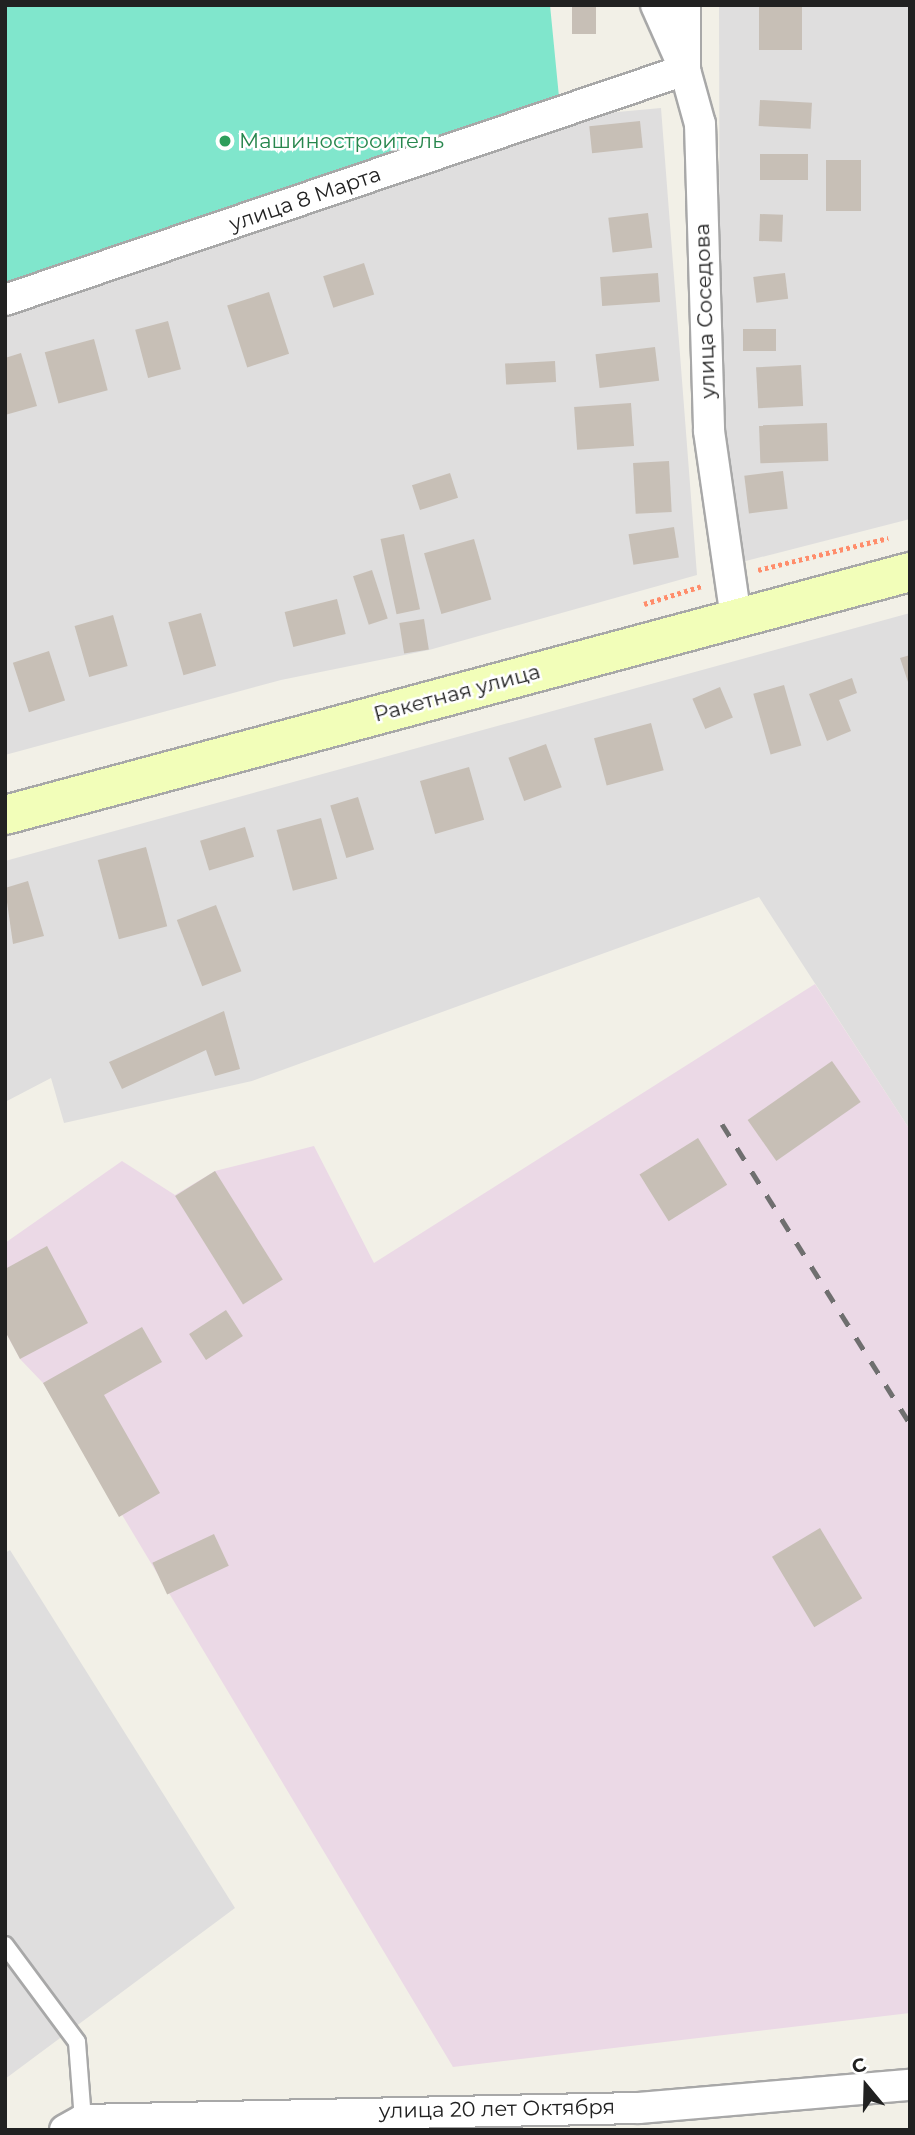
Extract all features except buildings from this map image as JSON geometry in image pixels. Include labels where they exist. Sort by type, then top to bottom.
[{"type":"main road","name":"Ракетная улица","points":[[5,815],[910,572]]},
{"type":"street","points":[[656,5],[685,70]]},
{"type":"street","name":"улица Соседова","points":[[685,5],[685,70],[700,124],[709,431],[736,618]]},
{"type":"street","name":"улица 8 Марта","points":[[5,300],[685,70]]},
{"type":"street","name":"улица 20 лет Октября","points":[[74,2125],[639,2108],[910,2085]]},
{"type":"lane","points":[[5,1945],[77,2042],[74,2125]]},
{"type":"shaded area","points":[[719,5],[910,5],[910,519],[742,562],[720,420]]},
{"type":"shaded area","points":[[661,108],[697,575],[429,650],[281,680],[5,755],[5,313],[585,115]]},
{"type":"shaded area","points":[[910,613],[910,1130],[759,897],[252,1081],[64,1123],[51,1078],[5,1102],[5,861]]},
{"type":"shaded area","points":[[815,984],[910,1130],[910,2013],[453,2067],[43,1383],[20,1359],[5,1331],[5,1243],[122,1161],[175,1195],[215,1171],[314,1146],[374,1263]]},
{"type":"shaded area","points":[[10,1550],[235,1908],[5,2079],[5,1553]]},
{"type":"green space","name":"Машиностроитель","points":[[5,5],[550,5],[559,97],[454,130],[437,152],[5,286]]},
{"type":"railway","points":[[722,1124],[910,1424]]},
{"type":"place","name":"Машиностроитель","points":[[225,141]]}]
